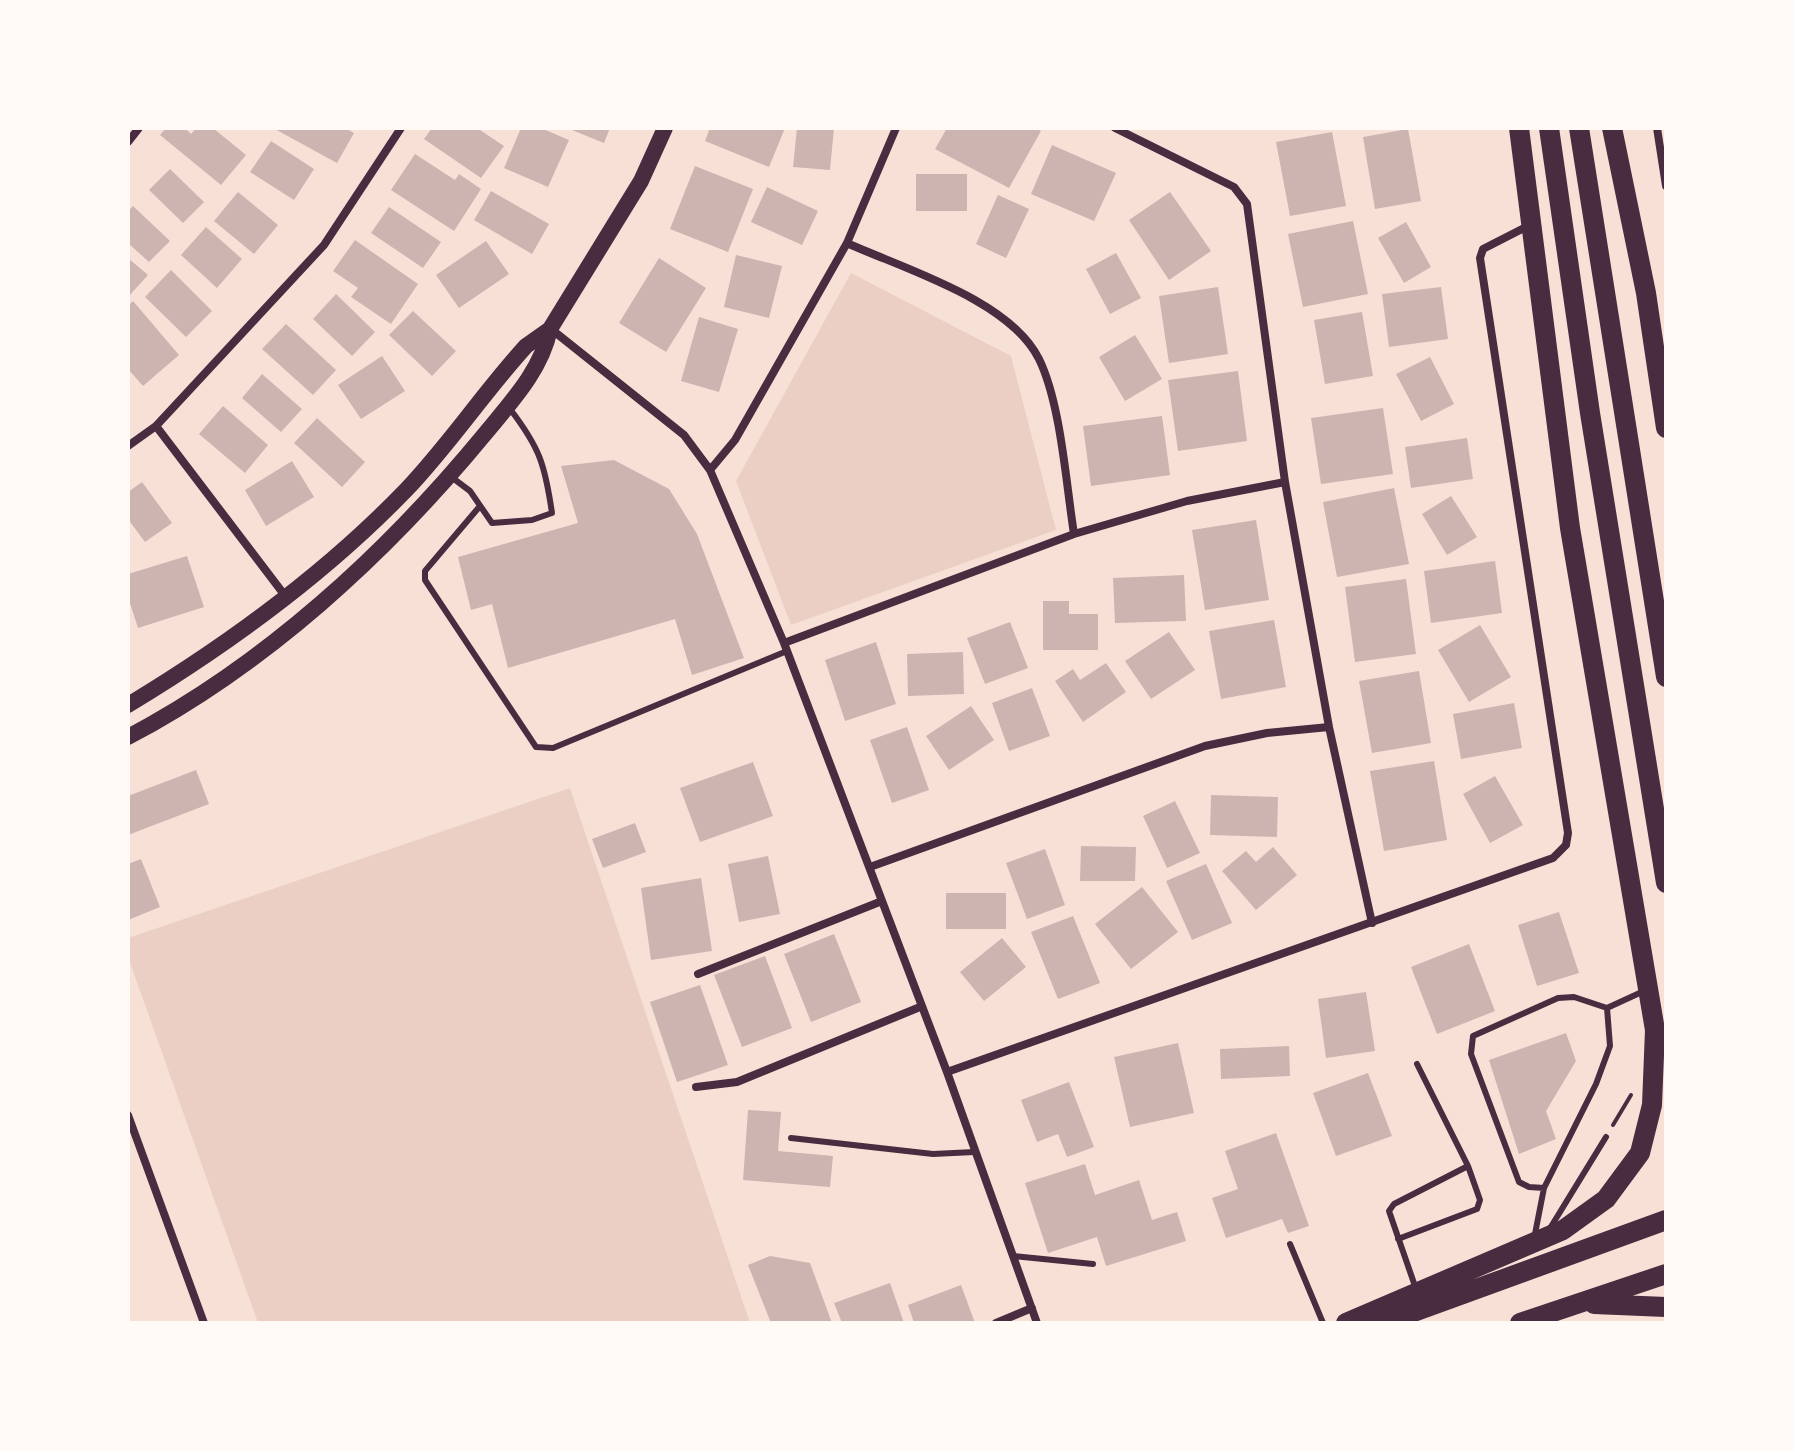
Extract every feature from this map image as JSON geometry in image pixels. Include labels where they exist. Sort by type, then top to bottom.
[{"type":"main road","points":[[128,705],[209,653],[287,597],[334,560],[407,488],[516,357],[550,329],[641,181],[665,128]]},
{"type":"main road","points":[[1519,128],[1570,528],[1666,1087]]},
{"type":"main road","points":[[1549,128],[1590,413],[1666,883]]},
{"type":"main road","points":[[1579,128],[1626,408],[1666,677]]},
{"type":"main road","points":[[1612,128],[1646,293],[1666,428]]},
{"type":"main road","points":[[128,737],[220,680],[302,619],[388,540],[450,476],[508,406],[545,355],[550,329]]},
{"type":"main road","points":[[1346,1323],[1539,1240],[1606,1199],[1640,1153],[1652,1105],[1658,1027]]},
{"type":"main road","points":[[1383,1323],[1666,1220]]},
{"type":"main road","points":[[1520,1323],[1666,1274]]},
{"type":"main road","points":[[1575,1304],[1666,1307]]},
{"type":"street","points":[[128,446],[156,426],[324,245],[401,128]]},
{"type":"street","points":[[710,470],[735,440],[847,243],[896,128]]},
{"type":"street","points":[[1115,128],[1234,187],[1247,204],[1285,482],[1329,727],[1372,923]]},
{"type":"street","points":[[1657,128],[1666,186]]},
{"type":"street","points":[[128,142],[137,129]]},
{"type":"street","points":[[947,1072],[1553,858],[1566,845],[1568,833],[1480,258],[1483,249],[1532,224]]},
{"type":"street","points":[[847,243],[987,307],[1020,332],[1039,358],[1050,387],[1074,534]]},
{"type":"street","points":[[550,329],[684,435],[710,470],[786,647],[947,1072],[1037,1323]]},
{"type":"street","points":[[156,426],[287,597]]},
{"type":"street","points":[[786,647],[1074,534],[1187,501],[1285,482]]},
{"type":"street","points":[[870,867],[1205,746],[1267,733],[1329,727]]},
{"type":"street","points":[[698,974],[882,901]]},
{"type":"street","points":[[696,1087],[737,1082],[920,1007]]},
{"type":"street","points":[[128,1115],[204,1323]]},
{"type":"street","points":[[996,1323],[1032,1308]]},
{"type":"lane","points":[[450,476],[470,491],[492,523],[532,520],[552,513],[544,463],[529,433],[508,406]]},
{"type":"lane","points":[[480,506],[425,571],[425,580],[536,747],[553,748],[786,647]]},
{"type":"lane","points":[[1544,1188],[1529,1187],[1519,1182],[1471,1054],[1473,1036],[1488,1026],[1558,998],[1574,997],[1607,1008],[1648,989]]},
{"type":"lane","points":[[1539,1240],[1544,1188],[1596,1084],[1610,1046],[1607,1008]]},
{"type":"lane","points":[[1398,1239],[1477,1209],[1480,1200],[1468,1166],[1417,1064]]},
{"type":"lane","points":[[1539,1240],[1606,1137]]},
{"type":"lane","points":[[791,1138],[933,1154],[974,1152]]},
{"type":"lane","points":[[1417,1293],[1389,1211],[1394,1204],[1468,1166]]},
{"type":"lane","points":[[1290,1244],[1323,1323]]},
{"type":"lane","points":[[1013,1256],[1093,1264]]},
{"type":"shaded area","points":[[851,273],[1011,356],[1056,530],[791,625],[736,481]]},
{"type":"shaded area","points":[[570,788],[750,1323],[258,1323],[128,957],[128,938]]},
{"type":"building","points":[[166,128],[185,128],[191,134],[196,128],[213,128],[246,155],[221,185],[160,135]]},
{"type":"building","points":[[273,128],[345,128],[354,133],[337,163]]},
{"type":"building","points":[[432,128],[477,128],[504,146],[481,178],[424,139]]},
{"type":"building","points":[[521,128],[541,128],[569,140],[548,187],[504,168]]},
{"type":"building","points":[[567,128],[610,128],[604,143]]},
{"type":"building","points":[[710,128],[785,128],[769,167],[705,141]]},
{"type":"building","points":[[797,128],[834,128],[830,170],[793,167]]},
{"type":"building","points":[[947,128],[1036,128],[1041,131],[1009,188],[935,149]]},
{"type":"building","points":[[1408,129],[1421,201],[1375,209],[1363,137]]},
{"type":"building","points":[[1332,132],[1346,206],[1290,216],[1276,142]]},
{"type":"building","points":[[271,141],[314,169],[294,200],[250,172]]},
{"type":"building","points":[[1052,145],[1116,173],[1094,221],[1031,194]]},
{"type":"building","points":[[415,154],[455,180],[459,174],[481,189],[454,231],[391,190]]},
{"type":"building","points":[[695,166],[753,189],[728,252],[670,229]]},
{"type":"building","points":[[170,169],[204,202],[183,223],[149,190]]},
{"type":"building","points":[[916,174],[967,174],[967,211],[916,211]]},
{"type":"building","points":[[767,187],[818,211],[802,245],[751,222]]},
{"type":"building","points":[[491,191],[549,224],[532,254],[474,220]]},
{"type":"building","points":[[238,192],[278,225],[254,254],[214,221]]},
{"type":"building","points":[[1170,192],[1211,251],[1169,280],[1129,220]]},
{"type":"building","points":[[998,195],[1029,209],[1006,258],[976,244]]},
{"type":"building","points":[[133,206],[170,241],[149,262],[128,243],[128,211]]},
{"type":"building","points":[[389,207],[441,242],[423,268],[371,233]]},
{"type":"building","points":[[1353,221],[1368,294],[1303,307],[1288,234]]},
{"type":"building","points":[[1406,222],[1431,267],[1404,283],[1378,238]]},
{"type":"building","points":[[206,227],[242,259],[217,288],[181,255]]},
{"type":"building","points":[[355,240],[418,284],[391,324],[351,297],[358,288],[333,271]]},
{"type":"building","points":[[486,241],[509,274],[459,308],[436,275]]},
{"type":"building","points":[[1116,253],[1141,298],[1110,314],[1086,269]]},
{"type":"building","points":[[736,255],[782,266],[769,318],[724,307]]},
{"type":"building","points":[[128,258],[148,275],[128,297]]},
{"type":"building","points":[[659,258],[706,288],[666,352],[619,323]]},
{"type":"building","points":[[171,270],[212,311],[186,337],[145,297]]},
{"type":"building","points":[[1218,287],[1228,354],[1169,363],[1159,296]]},
{"type":"building","points":[[1441,287],[1448,339],[1389,347],[1382,294]]},
{"type":"building","points":[[336,294],[375,332],[352,356],[313,319]]},
{"type":"building","points":[[133,301],[179,355],[143,386],[128,369],[128,306]]},
{"type":"building","points":[[413,311],[456,351],[432,376],[389,335]]},
{"type":"building","points":[[1362,312],[1373,376],[1325,384],[1314,320]]},
{"type":"building","points":[[699,317],[738,329],[719,392],[681,381]]},
{"type":"building","points":[[286,324],[336,370],[313,395],[262,349]]},
{"type":"building","points":[[1135,335],[1162,379],[1125,401],[1099,357]]},
{"type":"building","points":[[382,356],[405,391],[361,419],[338,385]]},
{"type":"building","points":[[1430,357],[1454,404],[1421,421],[1396,374]]},
{"type":"building","points":[[1238,371],[1247,441],[1178,451],[1168,380]]},
{"type":"building","points":[[262,374],[302,409],[281,432],[242,398]]},
{"type":"building","points":[[223,406],[268,445],[245,473],[199,434]]},
{"type":"building","points":[[1383,408],[1393,474],[1321,484],[1311,418]]},
{"type":"building","points":[[1162,416],[1170,475],[1091,486],[1083,426]]},
{"type":"building","points":[[317,418],[365,462],[342,487],[294,443]]},
{"type":"building","points":[[1467,438],[1473,479],[1411,488],[1405,447]]},
{"type":"building","points":[[614,460],[669,489],[697,534],[744,658],[692,675],[675,619],[508,668],[492,604],[471,610],[458,557],[578,523],[561,466]]},
{"type":"building","points":[[292,461],[314,497],[266,526],[245,490]]},
{"type":"building","points":[[142,482],[172,523],[145,542],[128,519],[128,492]]},
{"type":"building","points":[[1394,488],[1409,564],[1337,577],[1323,502]]},
{"type":"building","points":[[1451,496],[1477,537],[1447,555],[1422,514]]},
{"type":"building","points":[[1256,520],[1269,600],[1205,610],[1192,530]]},
{"type":"building","points":[[187,556],[204,607],[138,628],[128,597],[128,574]]},
{"type":"building","points":[[1495,561],[1502,613],[1431,623],[1424,571]]},
{"type":"building","points":[[1184,575],[1186,621],[1115,623],[1113,578]]},
{"type":"building","points":[[1406,579],[1416,654],[1355,662],[1345,587]]},
{"type":"building","points":[[1043,601],[1069,601],[1069,614],[1098,614],[1098,650],[1043,650]]},
{"type":"building","points":[[1274,620],[1286,687],[1221,699],[1209,631]]},
{"type":"building","points":[[1010,622],[1028,668],[985,684],[967,638]]},
{"type":"building","points":[[1480,625],[1511,677],[1469,702],[1438,650]]},
{"type":"building","points":[[1169,632],[1195,670],[1151,699],[1125,661]]},
{"type":"building","points":[[876,642],[896,704],[845,721],[825,660]]},
{"type":"building","points":[[963,652],[964,694],[908,696],[907,654]]},
{"type":"building","points":[[1106,663],[1126,692],[1083,722],[1055,681],[1073,669],[1080,680]]},
{"type":"building","points":[[1419,671],[1431,743],[1372,753],[1359,681]]},
{"type":"building","points":[[1032,688],[1050,736],[1009,751],[992,703]]},
{"type":"building","points":[[1514,703],[1522,748],[1461,759],[1453,714]]},
{"type":"building","points":[[971,706],[994,740],[949,770],[926,736]]},
{"type":"building","points":[[907,727],[929,790],[892,803],[870,740]]},
{"type":"building","points":[[1434,761],[1447,840],[1384,851],[1370,771]]},
{"type":"building","points":[[753,762],[773,816],[700,842],[680,788]]},
{"type":"building","points":[[196,770],[209,804],[128,835],[128,796]]},
{"type":"building","points":[[1495,776],[1523,825],[1490,843],[1463,794]]},
{"type":"building","points":[[1211,795],[1278,797],[1277,837],[1210,835]]},
{"type":"building","points":[[1175,801],[1200,853],[1167,868],[1143,816]]},
{"type":"building","points":[[635,823],[646,852],[603,868],[592,839]]},
{"type":"building","points":[[1081,846],[1136,847],[1135,881],[1080,881]]},
{"type":"building","points":[[1273,847],[1297,875],[1256,910],[1222,871],[1246,851],[1256,862]]},
{"type":"building","points":[[1045,849],[1065,905],[1027,919],[1006,863]]},
{"type":"building","points":[[768,856],[780,914],[739,922],[728,864]]},
{"type":"building","points":[[141,859],[160,907],[128,920],[128,864]]},
{"type":"building","points":[[1206,864],[1232,923],[1192,940],[1166,881]]},
{"type":"building","points":[[701,878],[712,951],[651,960],[641,888]]},
{"type":"building","points":[[1142,887],[1178,932],[1131,969],[1095,924]]},
{"type":"building","points":[[946,893],[1006,893],[1006,929],[946,929]]},
{"type":"building","points":[[1559,912],[1579,973],[1537,986],[1518,925]]},
{"type":"building","points":[[1073,916],[1100,983],[1058,999],[1031,932]]},
{"type":"building","points":[[834,934],[861,1002],[811,1022],[784,954]]},
{"type":"building","points":[[1002,938],[1026,967],[984,1001],[960,972]]},
{"type":"building","points":[[1469,944],[1495,1011],[1437,1034],[1411,967]]},
{"type":"building","points":[[765,956],[792,1028],[742,1047],[714,975]]},
{"type":"building","points":[[700,985],[728,1065],[677,1082],[650,1002]]},
{"type":"building","points":[[1366,992],[1375,1051],[1326,1058],[1318,999]]},
{"type":"building","points":[[1566,1033],[1576,1061],[1546,1111],[1556,1139],[1519,1154],[1489,1060]]},
{"type":"building","points":[[1178,1043],[1194,1113],[1130,1127],[1114,1057]]},
{"type":"building","points":[[1289,1046],[1290,1076],[1221,1079],[1220,1049]]},
{"type":"building","points":[[1368,1073],[1392,1136],[1336,1156],[1313,1093]]},
{"type":"building","points":[[1069,1082],[1094,1147],[1067,1157],[1058,1134],[1037,1142],[1021,1100]]},
{"type":"building","points":[[748,1110],[781,1112],[778,1151],[833,1156],[830,1187],[743,1180]]},
{"type":"building","points":[[1276,1133],[1309,1226],[1288,1233],[1282,1219],[1226,1238],[1212,1198],[1238,1189],[1225,1151]]},
{"type":"building","points":[[1085,1164],[1095,1195],[1139,1180],[1152,1220],[1177,1212],[1186,1241],[1106,1266],[1097,1237],[1048,1253],[1025,1183]]},
{"type":"building","points":[[770,1256],[810,1263],[832,1323],[771,1323],[748,1265]]},
{"type":"building","points":[[890,1283],[904,1323],[842,1323],[834,1303]]},
{"type":"building","points":[[961,1285],[975,1323],[914,1323],[908,1305]]}]
